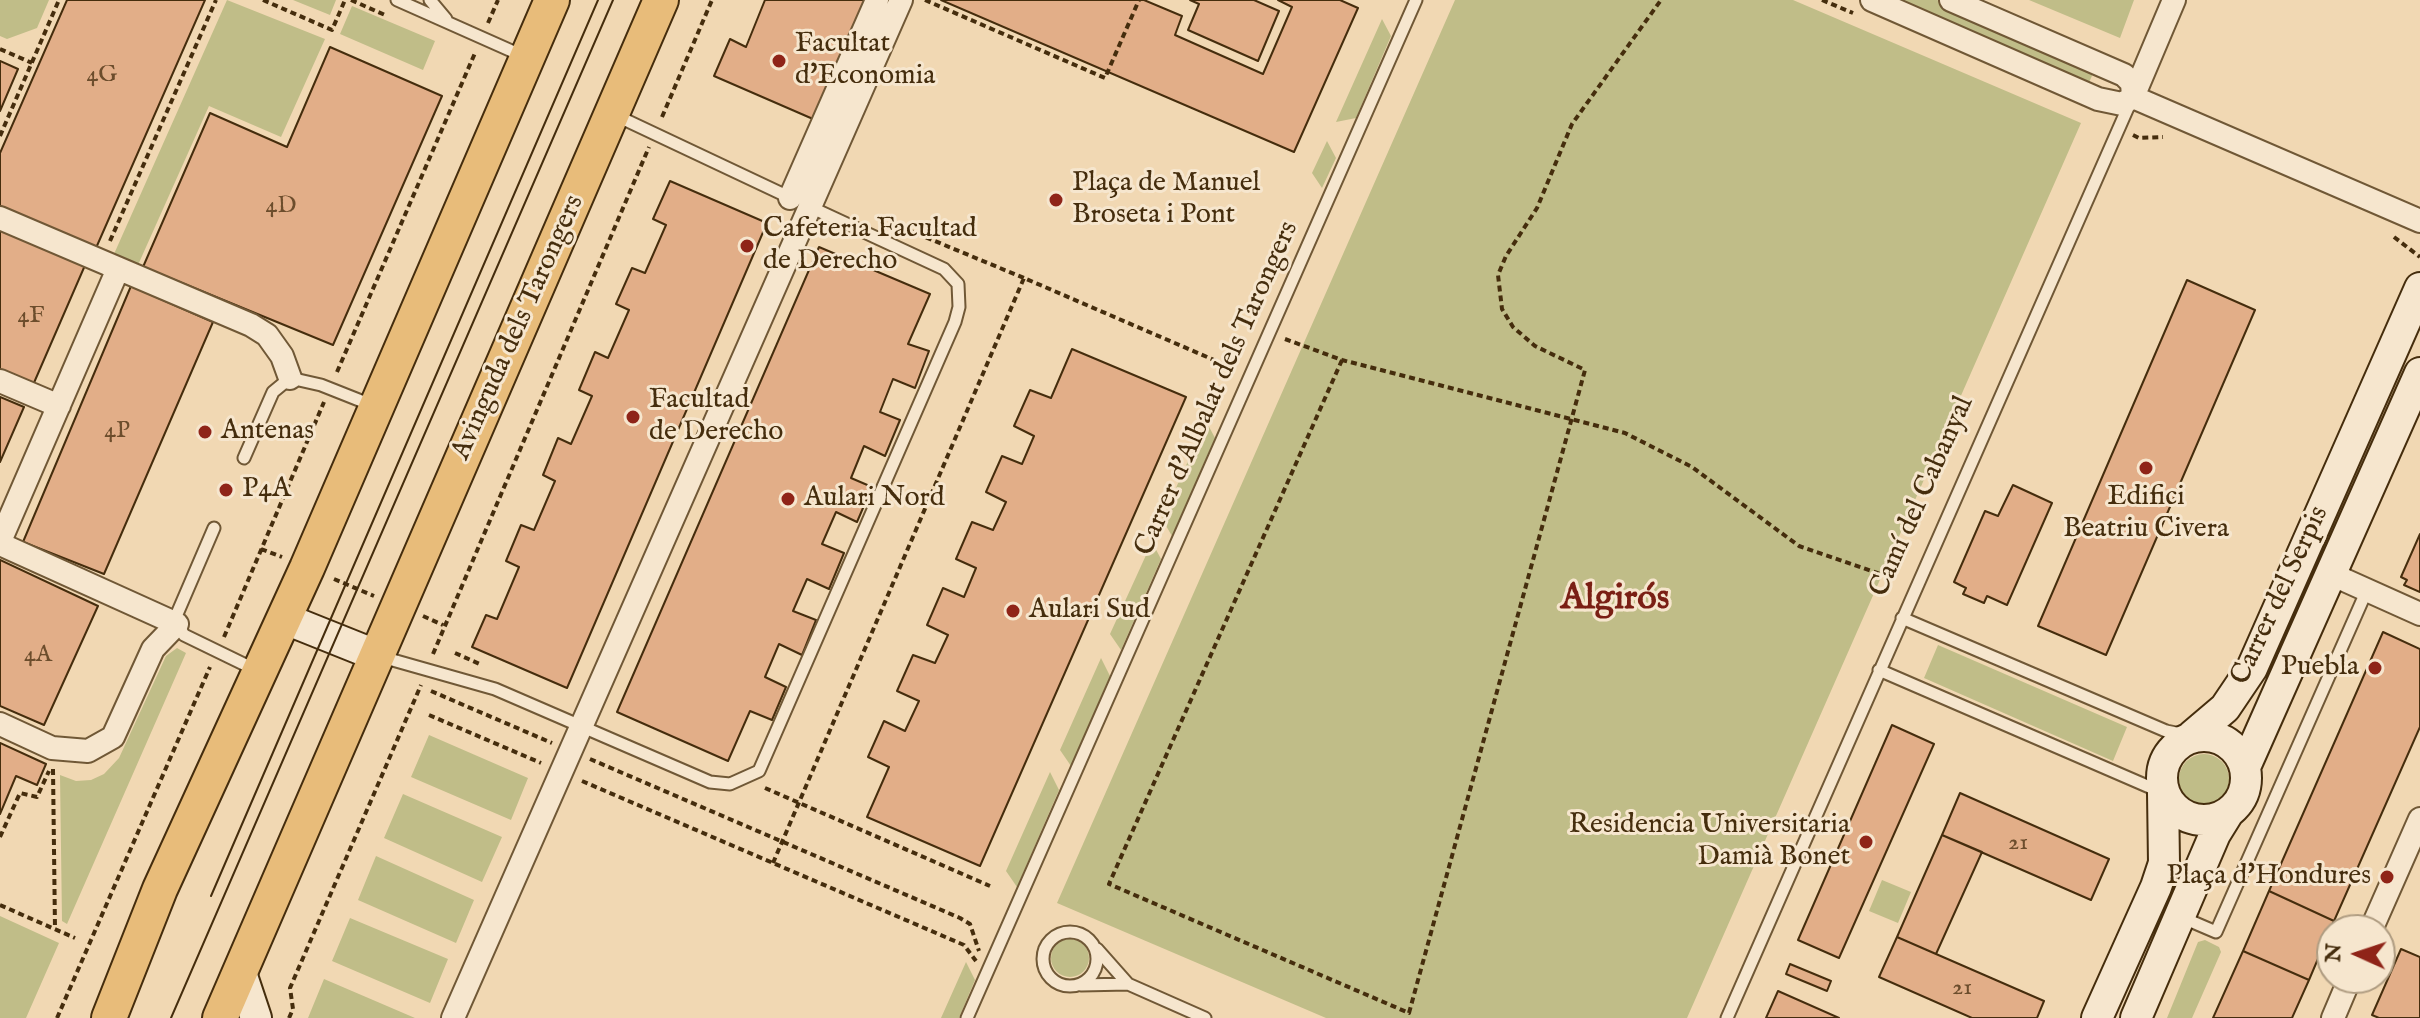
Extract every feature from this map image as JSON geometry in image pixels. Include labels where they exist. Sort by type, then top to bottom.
[{"type":"main road","points":[[117,1012],[208,780],[307,568],[374,406],[552,0]]},
{"type":"main road","name":"Avinguda dels Tarongers","points":[[220,1018],[661,0]]},
{"type":"street","points":[[453,1018],[571,751],[800,202],[877,0]]},
{"type":"street","points":[[800,202],[901,0]]},
{"type":"street","points":[[1872,0],[2098,99],[2122,104],[2133,97]]},
{"type":"street","points":[[1951,0],[2124,75],[2132,83],[2133,97]]},
{"type":"street","name":"Camí del Cabanyal","points":[[2133,97],[2174,0]]},
{"type":"street","points":[[2133,97],[2420,221]]},
{"type":"street","points":[[0,218],[259,330],[282,356],[290,378]]},
{"type":"street","points":[[0,724],[52,748],[88,751],[113,737],[153,649],[177,624],[0,543],[59,406],[109,265]]},
{"type":"street","name":"Carrer del Serpis","points":[[2192,736],[2225,708],[2252,668],[2420,288]]},
{"type":"street","name":"Carrer del Serpis","points":[[2245,767],[2420,373]]},
{"type":"street","points":[[0,381],[59,406]]},
{"type":"street","points":[[2331,574],[2420,614]]},
{"type":"street","points":[[283,618],[378,656]]},
{"type":"street","points":[[2097,1018],[2164,863],[2163,764],[2170,752],[2192,736],[2219,738],[2231,744],[2245,767],[2243,793],[2228,813],[2136,1018]]},
{"type":"street","points":[[2163,793],[2172,806],[2191,818],[2216,819],[2228,813]]},
{"type":"street","points":[[2378,914],[2420,819]]},
{"type":"street","points":[[241,973],[256,1018]]},
{"type":"street","points":[[2333,1018],[2343,994]]},
{"type":"lane","points":[[397,0],[527,58]]},
{"type":"lane","points":[[430,0],[449,22]]},
{"type":"lane","name":"Carrer d'Albalat dels Tarongers","points":[[967,1018],[1416,0]]},
{"type":"lane","name":"Camí del Cabanyal","points":[[1727,1018],[2133,97]]},
{"type":"lane","points":[[378,656],[495,689],[720,784],[745,779],[765,762],[949,336],[959,307],[958,284],[944,269],[612,114]]},
{"type":"lane","points":[[244,458],[273,392],[290,378],[330,388],[374,406]]},
{"type":"lane","points":[[214,528],[177,614],[177,624],[184,635],[260,672]]},
{"type":"lane","points":[[2180,917],[2216,932],[2367,590]]},
{"type":"lane","points":[[1902,618],[2166,731],[2192,736]]},
{"type":"lane","points":[[1879,670],[2163,793]]},
{"type":"lane","points":[[1128,984],[1094,946],[1073,932],[1056,935],[1045,948],[1042,957],[1048,975],[1063,985],[1128,984],[1205,1018]]},
{"type":"lane","points":[[1072,986],[1089,978],[1094,971],[1097,963],[1094,946]]},
{"type":"path","points":[[0,136],[59,0]]},
{"type":"path","points":[[109,265],[216,0]]},
{"type":"path","points":[[263,0],[332,30],[345,0]]},
{"type":"path","points":[[57,1018],[498,0]]},
{"type":"path","points":[[289,1018],[293,1009],[290,988],[712,0]]},
{"type":"path","points":[[925,0],[1105,78],[1139,0]]},
{"type":"path","points":[[1342,360],[1109,884],[1409,1013],[1585,370],[1535,346],[1513,327],[1502,309],[1498,275],[1506,256],[1537,208],[1572,124],[1661,0]]},
{"type":"path","points":[[0,49],[32,63]]},
{"type":"path","points":[[2129,133],[2139,138],[2167,138]]},
{"type":"path","points":[[886,220],[1221,363]]},
{"type":"path","points":[[2381,232],[2420,257]]},
{"type":"path","points":[[773,863],[1024,278]]},
{"type":"path","points":[[1276,335],[1342,360],[1625,433],[1656,446],[1692,467],[1799,546],[1886,576]]},
{"type":"path","points":[[261,549],[443,625]]},
{"type":"path","points":[[420,687],[960,918],[970,924],[976,948],[992,959]]},
{"type":"path","points":[[429,715],[964,945]]},
{"type":"path","points":[[0,837],[20,793],[37,797],[51,766],[52,748]]},
{"type":"path","points":[[52,748],[55,929]]},
{"type":"path","points":[[0,905],[75,938]]},
{"type":"shaded area","points":[[0,0],[49,0],[37,28],[7,39],[0,36]]},
{"type":"shaded area","points":[[227,0],[325,39],[281,137],[209,106],[138,265],[114,254]]},
{"type":"shaded area","points":[[293,0],[336,0],[330,15]]},
{"type":"shaded area","points":[[1455,0],[1793,0],[2081,123],[1687,1018],[1326,1018],[1057,903]]},
{"type":"shaded area","points":[[1884,0],[1937,0],[2095,69],[2087,87]]},
{"type":"shaded area","points":[[2029,0],[2134,0],[2120,38]]},
{"type":"shaded area","points":[[352,6],[435,41],[423,70],[340,34]]},
{"type":"shaded area","points":[[1382,19],[1391,36],[1356,118],[1336,122]]},
{"type":"shaded area","points":[[1327,141],[1336,158],[1322,188],[1312,173]]},
{"type":"shaded area","points":[[1206,421],[1215,438],[1172,536],[1162,519]]},
{"type":"shaded area","points":[[1152,542],[1161,559],[1121,650],[1110,634]]},
{"type":"shaded area","points":[[1938,645],[2127,727],[2113,761],[1924,678]]},
{"type":"shaded area","points":[[177,648],[186,653],[67,924],[62,921],[60,775],[76,781],[91,780],[104,774],[119,758],[166,656]]},
{"type":"shaded area","points":[[1101,658],[1110,676],[1071,766],[1060,750]]},
{"type":"shaded area","points":[[429,735],[528,778],[511,820],[411,777]]},
{"type":"shaded area","points":[[2204,754],[2222,761],[2229,779],[2222,797],[2204,804],[2186,797],[2179,779],[2186,761]]},
{"type":"shaded area","points":[[1050,772],[1059,790],[1017,887],[1006,871]]},
{"type":"shaded area","points":[[403,794],[502,837],[482,882],[384,838]]},
{"type":"shaded area","points":[[376,856],[474,900],[456,943],[358,900]]},
{"type":"shaded area","points":[[1882,880],[1911,892],[1898,923],[1869,911]]},
{"type":"shaded area","points":[[0,916],[59,943],[26,1018],[0,1018]]},
{"type":"shaded area","points":[[350,918],[448,959],[430,1003],[332,961]]},
{"type":"shaded area","points":[[1070,939],[1084,944],[1089,958],[1084,972],[1070,977],[1056,972],[1051,958],[1056,944]]},
{"type":"shaded area","points":[[2205,940],[2219,947],[2221,952],[2192,1018],[2167,1018],[2198,942]]},
{"type":"shaded area","points":[[966,962],[975,980],[959,1018],[941,1018]]},
{"type":"shaded area","points":[[324,979],[415,1018],[308,1018]]},
{"type":"building","points":[[67,0],[205,0],[96,248],[0,206],[0,153]]},
{"type":"building","name":"Facultat d'Economia","points":[[765,0],[865,0],[813,119],[714,76],[730,39],[746,47]]},
{"type":"building","points":[[941,0],[1144,0],[1182,16],[1175,35],[1263,74],[1292,7],[1278,0],[1340,0],[1358,8],[1294,152]]},
{"type":"building","points":[[1190,0],[1254,0],[1279,11],[1258,61],[1188,30],[1199,4]]},
{"type":"building","points":[[330,47],[442,96],[333,345],[143,267],[210,113],[287,147]]},
{"type":"building","points":[[0,61],[18,69],[0,111]]},
{"type":"building","name":"Facultad de Derecho","points":[[670,181],[767,223],[567,688],[472,647],[486,615],[497,619],[519,567],[506,561],[521,525],[534,530],[555,481],[543,475],[558,438],[571,444],[592,396],[579,390],[595,352],[608,358],[629,310],[616,304],[632,268],[645,273],[666,225],[653,219]]},
{"type":"building","points":[[0,226],[86,263],[33,385],[0,370]]},
{"type":"building","name":"Aulari Nord","points":[[819,247],[930,294],[908,344],[929,351],[915,388],[893,379],[880,412],[900,420],[885,456],[864,446],[851,478],[872,487],[857,522],[836,512],[822,544],[844,553],[829,589],[807,579],[793,611],[816,620],[802,655],[779,644],[765,677],[786,687],[772,720],[750,711],[728,761],[617,712]]},
{"type":"building","name":"Edifici Beatriu Civera","points":[[2187,280],[2255,310],[2106,655],[2038,626]]},
{"type":"building","points":[[131,286],[213,322],[104,574],[23,542]]},
{"type":"building","name":"Aulari Sud","points":[[1072,349],[1186,397],[980,866],[867,817],[889,767],[868,757],[884,721],[905,731],[919,701],[897,691],[913,655],[935,663],[948,635],[927,625],[943,588],[964,597],[976,568],[956,559],[972,522],[993,530],[1006,502],[986,492],[1002,456],[1022,464],[1034,436],[1014,426],[1030,390],[1051,398]]},
{"type":"building","points":[[0,397],[24,407],[0,462]]},
{"type":"building","points":[[2013,485],[2052,503],[2007,605],[1987,596],[1984,603],[1963,594],[1966,588],[1954,582],[1985,511],[1998,516]]},
{"type":"building","points":[[2420,534],[2420,592],[2404,585],[2407,580],[2401,577]]},
{"type":"building","points":[[0,560],[98,606],[44,725],[0,706]]},
{"type":"building","points":[[2383,632],[2420,649],[2420,727],[2337,914],[2319,914],[2269,891]]},
{"type":"building","name":"Residencia Universitaria Damià Bonet","points":[[1892,725],[1934,744],[1839,958],[1798,940]]},
{"type":"building","points":[[0,743],[46,764],[37,785],[16,776],[0,814]]},
{"type":"building","points":[[1960,793],[2109,859],[2091,900],[1942,835]]},
{"type":"building","points":[[1942,835],[1982,852],[1936,954],[1897,937]]},
{"type":"building","points":[[2269,891],[2319,914],[2316,914],[2316,963],[2309,980],[2243,951]]},
{"type":"building","name":"Residencia Universitaria Damià Bonet","points":[[1897,937],[2044,1001],[2037,1018],[1972,1018],[1879,977]]},
{"type":"building","points":[[2401,949],[2420,957],[2420,1018],[2379,1018],[2372,1015],[2381,994],[2396,994],[2396,960]]},
{"type":"building","points":[[2243,951],[2309,980],[2292,1018],[2213,1018]]},
{"type":"building","points":[[1790,964],[1831,981],[1827,991],[1786,974]]},
{"type":"building","points":[[1778,991],[1839,1018],[1766,1018]]},
{"type":"tram line","points":[[211,896],[598,0]]},
{"type":"tram line","points":[[171,1018],[613,0]]},
{"type":"place","name":"Facultat d'Economia","points":[[779,61]]},
{"type":"place","name":"Plaça de Manuel Broseta i Pont","points":[[1056,200]]},
{"type":"place","name":"Cafeteria Facultad de Derecho","points":[[747,246]]},
{"type":"place","name":"Facultad de Derecho","points":[[633,417]]},
{"type":"place","name":"Antenas","points":[[205,432]]},
{"type":"place","name":"Edifici Beatriu Civera","points":[[2146,468]]},
{"type":"place","name":"P4A","points":[[226,490]]},
{"type":"place","name":"Aulari Nord","points":[[788,499]]},
{"type":"place","name":"Aulari Sud","points":[[1013,611]]},
{"type":"place","name":"Puebla","points":[[2375,668]]},
{"type":"place","name":"Residencia Universitaria Damià Bonet","points":[[1866,842]]},
{"type":"place","name":"Plaça d'Hondures","points":[[2387,877]]},
{"type":"district","name":"Algirós","points":[[1615,601]]}]
